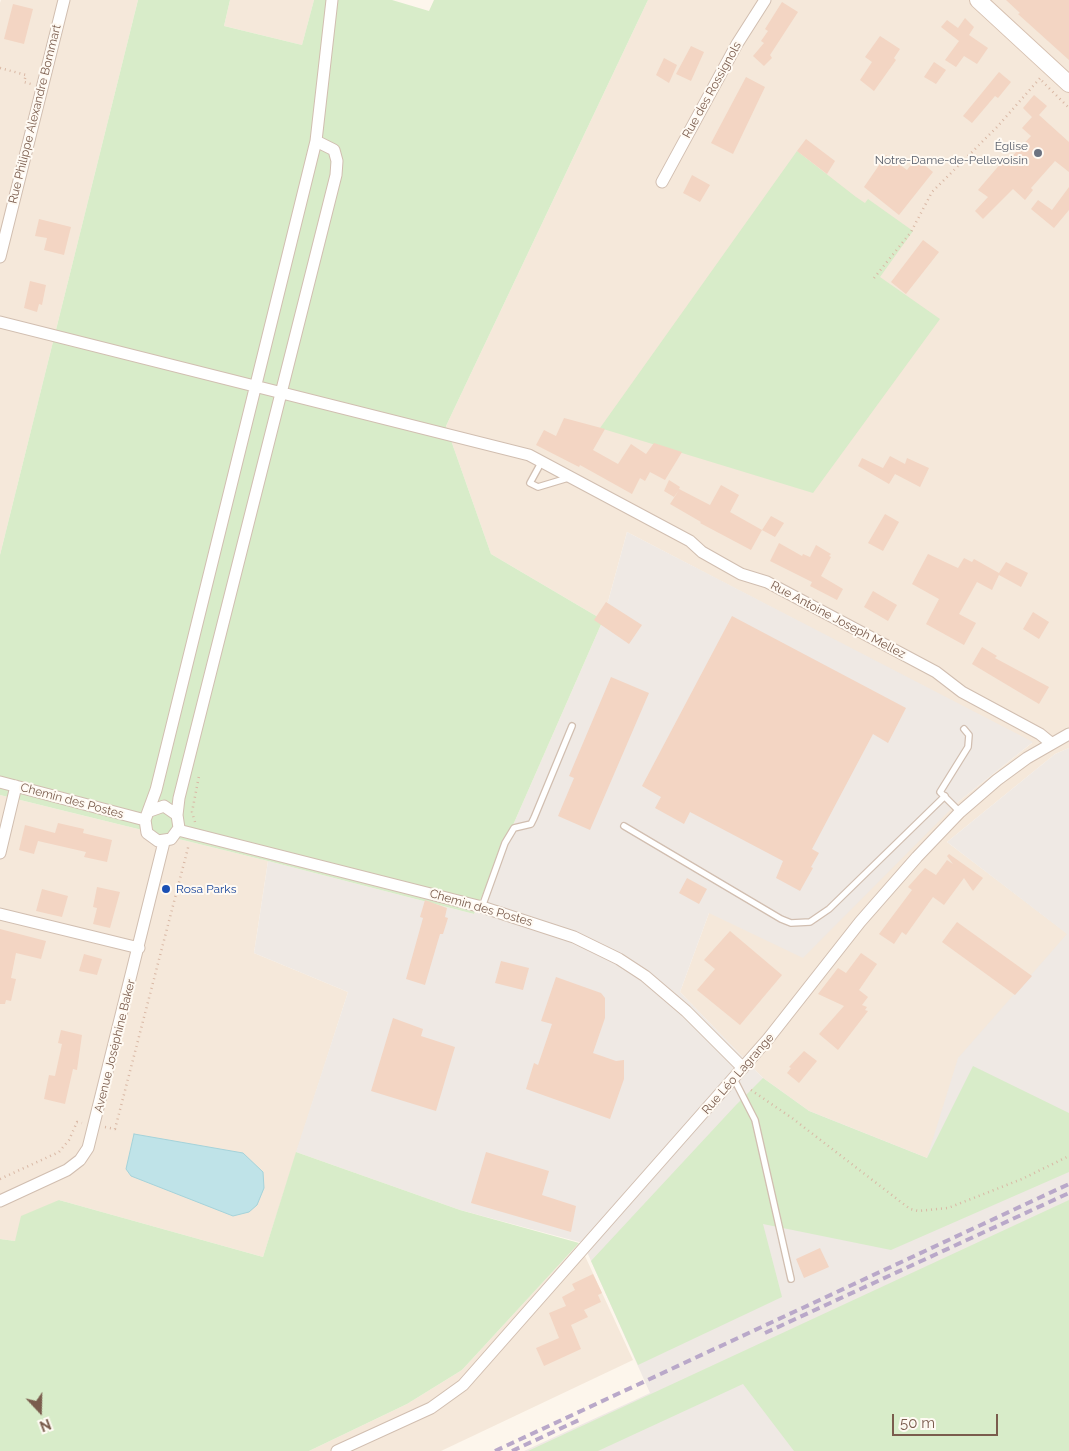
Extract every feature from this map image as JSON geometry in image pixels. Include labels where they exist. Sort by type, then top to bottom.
[{"type":"main road","points":[[978,0],[1069,84]]},
{"type":"street","name":"Rue Philippe Alexandre Bommart","points":[[0,258],[64,0]]},
{"type":"street","points":[[147,815],[164,806],[172,809],[180,822],[174,837],[164,842],[148,836],[145,828],[147,815],[316,141],[332,0]]},
{"type":"street","name":"Rue des Rossignols","points":[[662,182],[737,44],[765,0]]},
{"type":"street","points":[[177,815],[178,798],[337,170],[337,156],[334,150],[316,141]]},
{"type":"street","name":"Rue Antoine Joseph Mellez","points":[[0,322],[518,451],[542,461],[690,541],[702,552],[741,574],[767,582],[936,672],[962,692],[1040,734],[1051,742]]},
{"type":"street","name":"Rue Léo Lagrange","points":[[337,1451],[441,1402],[470,1377],[784,1021],[813,981],[878,900],[960,812],[1010,769],[1051,742],[1069,734]]},
{"type":"street","name":"Chemin des Postes","points":[[0,782],[147,815]]},
{"type":"street","points":[[0,853],[16,786]]},
{"type":"street","name":"Chemin des Postes","points":[[178,830],[482,907],[562,932],[619,959],[645,976],[686,1011],[743,1068]]},
{"type":"street","name":"Avenue Joséphine Baker","points":[[0,1201],[62,1173],[76,1163],[86,1151],[94,1132],[164,842]]},
{"type":"street","points":[[0,914],[139,948]]},
{"type":"lane","points":[[542,461],[530,483],[538,487],[572,477]]},
{"type":"lane","points":[[482,907],[505,843],[514,828],[531,824],[572,726]]},
{"type":"lane","points":[[960,812],[940,792],[968,747],[969,734],[964,729]]},
{"type":"lane","points":[[624,826],[781,919],[791,923],[810,922],[829,909],[945,796]]},
{"type":"lane","points":[[734,1079],[755,1120],[791,1279]]},
{"type":"path","points":[[874,278],[911,232],[932,192],[997,127],[1050,67]]},
{"type":"path","points":[[0,68],[26,75],[24,82],[42,86]]},
{"type":"path","points":[[734,1079],[792,1118],[910,1209],[918,1211],[948,1208],[1014,1182],[1069,1156]]},
{"type":"shaded area","points":[[1,0],[138,0],[0,555],[0,3]]},
{"type":"shaded area","points":[[230,0],[314,0],[302,45],[224,26]]},
{"type":"shaded area","points":[[648,0],[1069,0],[1069,748],[1055,754],[947,842],[1068,934],[1032,976],[927,1158],[809,1111],[763,1078],[680,992],[709,913],[926,832],[958,802],[1032,743],[627,532],[603,620],[491,554],[446,426]]},
{"type":"shaded area","points":[[627,532],[1033,742],[958,802],[803,958],[709,913],[680,992],[763,1078],[809,1111],[927,1158],[958,1058],[1067,934],[947,842],[1055,754],[1069,748],[1069,1451],[524,1451],[650,1393],[583,1243],[460,1210],[296,1152],[348,992],[254,953],[268,861],[474,914],[603,620]]},
{"type":"shaded area","points":[[0,795],[268,861],[254,953],[348,992],[263,1257],[59,1200],[15,1241],[0,1239]]},
{"type":"shaded area","points":[[579,1243],[633,1360],[441,1451],[309,1451],[407,1404],[462,1370]]},
{"type":"green space","points":[[138,0],[230,0],[224,26],[302,45],[314,0],[392,0],[429,11],[434,0],[648,0],[446,426],[491,554],[603,620],[474,914],[0,795],[0,555]]},
{"type":"green space","points":[[797,151],[856,197],[865,203],[868,199],[913,231],[880,277],[940,319],[813,493],[600,428]]},
{"type":"green space","points":[[973,1066],[1069,1113],[1069,1172],[891,1250],[763,1224],[782,1297],[638,1365],[591,1261],[763,1078],[809,1111],[927,1158]]},
{"type":"green space","points":[[296,1152],[460,1210],[579,1243],[462,1370],[407,1404],[309,1451],[0,1451],[0,1239],[15,1241],[21,1216],[59,1200],[263,1257]]},
{"type":"green space","points":[[1069,1200],[1069,1451],[794,1451],[743,1384],[598,1451],[528,1451]]},
{"type":"water","points":[[134,1134],[243,1153],[263,1172],[264,1188],[257,1205],[249,1212],[233,1216],[131,1176],[126,1169]]},
{"type":"building","points":[[1006,0],[1069,0],[1069,60],[1018,14],[1020,13]]},
{"type":"building","points":[[782,2],[798,12],[770,55],[772,58],[764,66],[753,56],[764,43],[761,41],[768,31],[765,29]]},
{"type":"building","points":[[13,4],[33,9],[24,44],[4,39]]},
{"type":"building","points":[[965,18],[974,27],[969,35],[988,48],[977,64],[964,56],[956,67],[945,60],[959,41],[941,27],[947,20],[958,28]]},
{"type":"building","points":[[880,36],[900,49],[894,58],[896,60],[874,91],[860,80],[872,62],[865,57]]},
{"type":"building","points":[[691,46],[704,52],[691,81],[676,74]]},
{"type":"building","points":[[664,58],[677,65],[669,83],[656,75]]},
{"type":"building","points":[[934,62],[946,70],[936,84],[924,77]]},
{"type":"building","points":[[999,72],[1011,82],[998,98],[995,96],[972,123],[963,116]]},
{"type":"building","points":[[746,77],[765,87],[733,154],[711,143]]},
{"type":"building","name":"Église Notre-Dame-de-Pellevoisin","points":[[1034,95],[1047,106],[1039,115],[1069,142],[1069,172],[1055,161],[1031,188],[1033,190],[1025,200],[1013,189],[983,219],[975,211],[988,197],[978,190],[1002,162],[1005,164],[1031,136],[1022,128],[1032,117],[1023,108]]},
{"type":"building","points":[[806,139],[835,161],[827,174],[797,151]]},
{"type":"building","points":[[886,155],[907,170],[916,158],[933,172],[899,215],[864,187]]},
{"type":"building","points":[[692,175],[710,185],[700,202],[683,193]]},
{"type":"building","points":[[1069,187],[1069,210],[1054,228],[1031,209],[1038,200],[1052,210]]},
{"type":"building","points":[[39,219],[71,227],[64,255],[44,250],[47,238],[35,236]]},
{"type":"building","points":[[923,240],[939,252],[906,294],[891,282]]},
{"type":"building","points":[[30,281],[46,285],[42,305],[39,304],[37,312],[24,308]]},
{"type":"building","points":[[564,418],[605,429],[593,450],[618,464],[631,444],[646,454],[654,443],[682,452],[665,480],[650,472],[645,481],[640,478],[632,494],[580,465],[579,467],[536,445],[544,430],[556,436]]},
{"type":"building","points":[[890,456],[905,464],[907,458],[929,468],[920,487],[895,474],[889,484],[858,466],[862,458],[883,468]]},
{"type":"building","points":[[669,480],[680,487],[679,489],[710,505],[721,485],[739,495],[730,512],[762,530],[751,550],[700,523],[670,504],[679,490],[674,497],[664,491]]},
{"type":"building","points":[[885,514],[899,522],[883,551],[868,543]]},
{"type":"building","points":[[771,516],[784,523],[775,537],[762,530]]},
{"type":"building","points":[[779,543],[802,556],[803,554],[810,557],[816,545],[831,554],[821,576],[843,589],[837,600],[810,586],[812,582],[770,561]]},
{"type":"building","points":[[928,554],[958,568],[964,558],[972,562],[974,559],[999,573],[1006,562],[1028,573],[1021,587],[999,575],[992,590],[977,582],[959,614],[976,623],[964,645],[926,624],[939,599],[912,584]]},
{"type":"building","points":[[873,591],[897,605],[888,621],[864,607]]},
{"type":"building","points":[[606,602],[642,625],[629,644],[594,620]]},
{"type":"building","points":[[1033,612],[1049,622],[1039,639],[1023,629]]},
{"type":"building","points":[[732,616],[906,708],[888,743],[873,734],[812,849],[819,853],[800,891],[776,878],[783,861],[690,812],[684,824],[655,808],[661,797],[642,786]]},
{"type":"building","points":[[982,647],[997,656],[995,658],[1049,687],[1039,704],[972,664]]},
{"type":"building","points":[[611,677],[649,693],[590,830],[558,816],[574,778],[569,776]]},
{"type":"building","points":[[58,823],[84,829],[83,833],[112,840],[107,862],[84,857],[86,852],[38,841],[34,854],[19,850],[25,825],[55,833]]},
{"type":"building","points":[[949,854],[983,878],[973,891],[964,878],[944,905],[933,897],[906,935],[902,932],[894,944],[879,934],[912,890],[908,887],[925,868],[936,875],[947,860],[953,864],[947,856]]},
{"type":"building","points":[[687,878],[707,889],[699,904],[679,893]]},
{"type":"building","points":[[97,887],[120,892],[110,928],[93,924],[97,908],[93,907]]},
{"type":"building","points":[[42,889],[68,896],[62,917],[36,911]]},
{"type":"building","points":[[425,900],[447,908],[445,917],[448,918],[443,934],[440,934],[425,985],[406,979],[423,918],[420,917]]},
{"type":"building","points":[[957,922],[1032,976],[1015,995],[942,942]]},
{"type":"building","points":[[0,929],[46,941],[41,959],[16,953],[11,978],[16,979],[11,1001],[6,1000],[5,1004],[0,1004]]},
{"type":"building","points":[[730,931],[782,975],[740,1025],[697,990],[715,969],[704,960]]},
{"type":"building","points":[[861,953],[877,964],[859,990],[868,997],[862,1005],[867,1007],[865,1010],[868,1011],[838,1050],[819,1034],[844,1006],[818,994],[838,968],[846,973]]},
{"type":"building","points":[[84,954],[102,959],[97,975],[79,971]]},
{"type":"building","points":[[501,961],[529,968],[523,990],[495,983]]},
{"type":"building","points":[[556,977],[601,993],[605,998],[605,1018],[593,1053],[616,1061],[624,1060],[624,1079],[610,1119],[526,1089],[534,1063],[538,1065],[552,1024],[541,1021]]},
{"type":"building","points":[[393,1018],[423,1029],[421,1036],[455,1047],[436,1111],[371,1091]]},
{"type":"building","points":[[61,1030],[82,1035],[77,1070],[73,1069],[65,1104],[44,1099],[49,1075],[55,1076],[62,1044],[58,1043]]},
{"type":"building","points":[[804,1051],[817,1061],[799,1083],[787,1073],[791,1068],[789,1067]]},
{"type":"building","points":[[486,1152],[549,1171],[542,1195],[576,1206],[571,1232],[471,1203]]},
{"type":"building","points":[[820,1248],[829,1267],[804,1278],[796,1259]]},
{"type":"building","points":[[593,1274],[602,1293],[598,1295],[601,1302],[584,1310],[588,1317],[571,1325],[581,1349],[544,1366],[536,1348],[559,1338],[549,1313],[566,1306],[562,1297],[575,1290],[572,1284]]},
{"type":"railway","points":[[495,1451],[1069,1184]]},
{"type":"railway","points":[[765,1333],[1069,1193]]},
{"type":"railway","points":[[512,1451],[579,1420]]},
{"type":"place","name":"Église Notre-Dame-de-Pellevoisin","points":[[1038,153]]},
{"type":"place","name":"Rosa Parks","points":[[166,889]]}]
